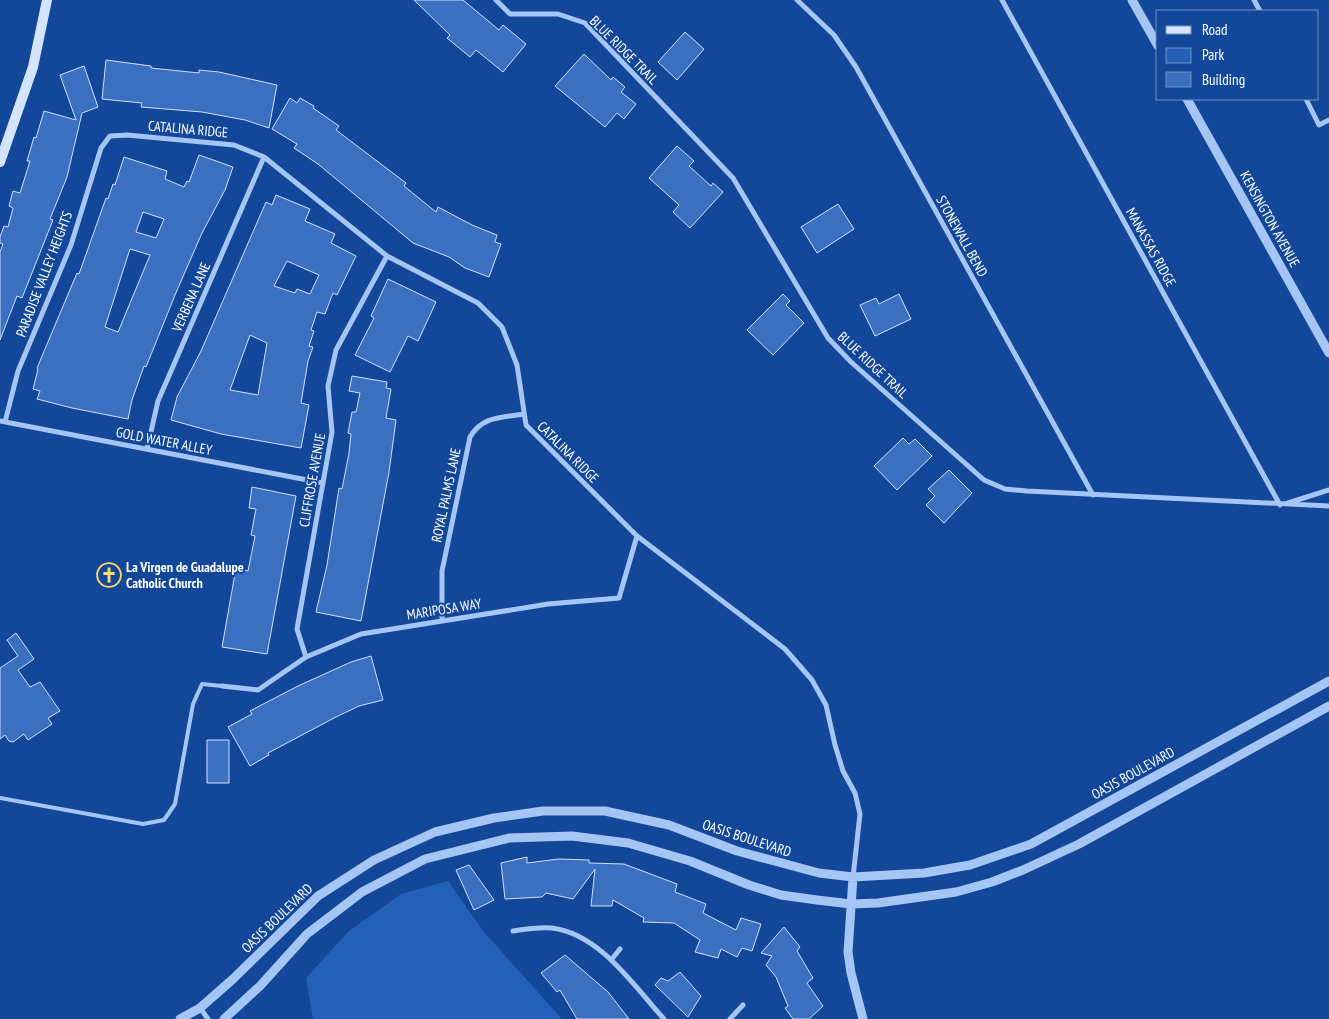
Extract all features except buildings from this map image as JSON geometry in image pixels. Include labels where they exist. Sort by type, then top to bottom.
[{"type":"main road","points":[[0,162],[33,66],[47,0]]},
{"type":"street","name":"BLUE RIDGE TRAIL","points":[[496,0],[510,14],[558,14],[585,23],[732,178],[828,338],[851,362],[984,480],[1005,489],[1280,505],[1329,506]]},
{"type":"street","name":"STONEWALL BEND","points":[[797,0],[834,35],[856,67],[1093,495]]},
{"type":"street","name":"MANASSAS RIDGE","points":[[1002,0],[1280,505]]},
{"type":"street","points":[[1132,0],[1156,42]]},
{"type":"street","name":"KENSINGTON AVENUE","points":[[1188,100],[1329,353]]},
{"type":"street","points":[[1306,100],[1319,125],[1329,120]]},
{"type":"street","name":"CATALINA RIDGE","points":[[110,136],[127,135],[234,145],[264,156],[386,256],[478,303],[502,327],[517,365],[526,425],[637,536],[784,649],[812,680],[826,705],[843,771],[856,793],[860,814],[853,877]]},
{"type":"street","name":"PARADISE VALLEY HEIGHTS","points":[[3,422],[18,371],[71,245],[101,148],[110,136]]},
{"type":"street","name":"VERBENA LANE","points":[[147,449],[158,401],[264,156]]},
{"type":"street","name":"CLIFFROSE AVENUE","points":[[306,657],[297,629],[332,432],[328,386],[336,350],[386,256]]},
{"type":"street","name":"ROYAL PALMS LANE","points":[[442,620],[442,571],[470,437],[476,426],[490,420],[524,414]]},
{"type":"street","name":"GOLD WATER ALLEY","points":[[3,422],[323,483]]},
{"type":"street","name":"BLUE RIDGE TRAIL","points":[[1280,505],[1329,490]]},
{"type":"street","name":"MARIPOSA WAY","points":[[222,686],[258,690],[306,657],[361,634],[548,604],[619,598],[637,536]]},
{"type":"street","name":"OASIS BOULEVARD","points":[[180,1019],[200,1008],[233,980],[326,891],[374,860],[434,832],[494,818],[542,811],[605,811],[669,825],[737,851],[819,873],[853,877],[924,873],[970,865],[1031,844],[1329,681]]},
{"type":"street","points":[[224,1019],[260,986],[307,934],[362,892],[425,859],[509,838],[572,836],[628,843],[690,861],[781,895],[851,904],[956,892],[992,882],[1023,870],[1079,844],[1329,706]]},
{"type":"street","points":[[853,877],[848,952],[851,973],[863,1019]]},
{"type":"street","points":[[513,931],[553,928],[582,938],[611,960],[664,1019]]},
{"type":"street","points":[[611,960],[620,949]]},
{"type":"street","points":[[730,1019],[743,1004]]},
{"type":"street","points":[[200,1008],[208,1019]]},
{"type":"lane","points":[[0,798],[143,824],[164,820],[176,804],[193,704],[202,684],[222,686]]},
{"type":"green space","points":[[448,881],[484,932],[562,1019],[313,1019],[306,978],[349,931],[401,894]]},
{"type":"place","name":"La Virgen de Guadalupe Catholic Church","points":[[109,575]]}]
